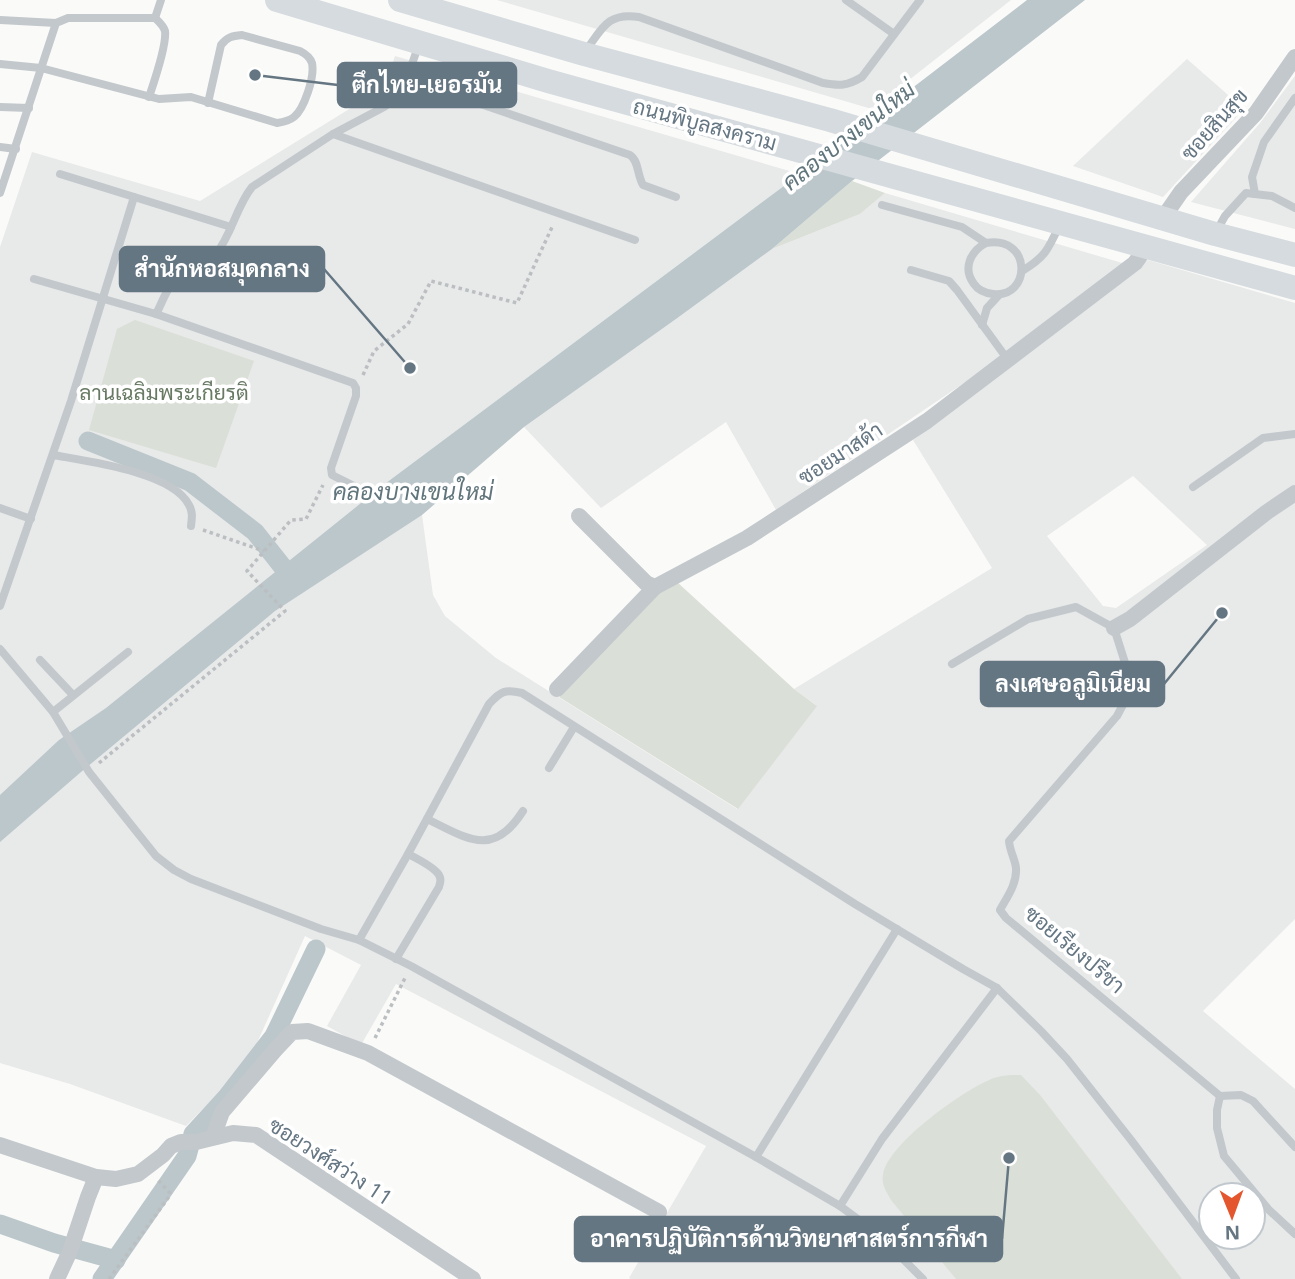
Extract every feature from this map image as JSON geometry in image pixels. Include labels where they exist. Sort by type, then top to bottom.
[{"type":"main road","name":"ถนนพิบูลสงคราม","points":[[277,0],[548,81],[1295,288]]},
{"type":"main road","name":"ถนนพิบูลสงคราม","points":[[400,0],[584,54],[830,120],[1215,234],[1295,255]]},
{"type":"street","name":"ซอยสินสุข","points":[[1163,218],[1181,192],[1256,113],[1295,57]]},
{"type":"street","name":"ซอยมาสด้า","points":[[557,690],[655,587],[747,538],[934,416],[1135,263],[1142,247]]},
{"type":"street","points":[[1114,628],[1130,619],[1295,493]]},
{"type":"street","points":[[579,516],[646,583],[655,587]]},
{"type":"street","points":[[213,1137],[222,1112],[275,1050],[292,1032],[308,1031],[368,1053],[659,1212]]},
{"type":"street","name":"ซอยวงศ์สว่าง 11","points":[[0,1145],[96,1177],[116,1179],[138,1174],[172,1146],[233,1133],[256,1135],[473,1279]]},
{"type":"street","points":[[57,1279],[71,1251],[96,1177]]},
{"type":"lane","points":[[155,18],[161,0]]},
{"type":"lane","points":[[846,0],[894,34]]},
{"type":"lane","points":[[584,54],[612,18],[625,15],[639,17],[823,83],[839,86],[862,77],[920,0]]},
{"type":"lane","points":[[0,20],[56,23],[68,18],[155,18],[162,24],[165,33],[149,97]]},
{"type":"lane","points":[[1,188],[56,23]]},
{"type":"lane","points":[[0,64],[41,68],[149,97],[167,100],[191,97],[208,103],[278,123],[293,118],[302,108],[309,88],[312,63],[307,55],[300,51],[242,35],[233,36],[221,45],[208,103]]},
{"type":"lane","points":[[156,314],[172,285],[186,273],[215,256],[252,187],[333,134],[384,107],[397,97],[404,87],[420,42]]},
{"type":"lane","points":[[407,79],[630,155],[636,161],[643,185],[676,197]]},
{"type":"lane","points":[[1255,194],[1252,177],[1264,142],[1295,98]]},
{"type":"lane","points":[[0,107],[29,108]]},
{"type":"lane","points":[[333,134],[635,240]]},
{"type":"lane","points":[[0,147],[16,149]]},
{"type":"lane","points":[[60,174],[231,227]]},
{"type":"lane","points":[[1215,234],[1225,216],[1246,193],[1272,196],[1295,208]]},
{"type":"lane","points":[[0,606],[53,455],[134,197]]},
{"type":"lane","points":[[882,205],[962,228],[986,243]]},
{"type":"lane","points":[[1022,271],[1047,251],[1060,223]]},
{"type":"lane","points":[[911,270],[948,281],[962,279],[973,253],[986,243],[995,241],[1018,253],[1022,271],[1020,279],[1007,292],[989,294],[974,284],[968,269]]},
{"type":"lane","points":[[34,279],[156,314],[353,383],[356,396],[331,468],[332,475],[354,486]]},
{"type":"lane","points":[[948,281],[1008,360]]},
{"type":"lane","points":[[982,325],[987,308],[1000,294]]},
{"type":"lane","points":[[1193,487],[1263,438],[1295,434]]},
{"type":"lane","points":[[53,455],[117,466],[160,482],[178,492],[188,503],[192,514],[191,526]]},
{"type":"lane","points":[[0,508],[31,519]]},
{"type":"lane","points":[[952,664],[1028,620],[1076,607],[1114,628]]},
{"type":"lane","name":"ซอยเรียงปรีชา","points":[[1114,628],[1127,668],[1125,701],[1117,716],[1009,841],[1016,872],[1013,887],[1000,910],[1006,919],[1220,1096]]},
{"type":"lane","points":[[0,649],[53,712],[89,772],[156,856],[174,870],[321,929],[359,940],[411,966],[840,1206],[878,1234],[923,1279]]},
{"type":"lane","points":[[53,712],[128,652]]},
{"type":"lane","points":[[40,660],[73,695]]},
{"type":"lane","points":[[359,940],[489,704],[498,694],[509,690],[522,693],[897,929],[997,988],[1067,1059],[1236,1279]]},
{"type":"lane","points":[[549,768],[574,727]]},
{"type":"lane","points":[[427,819],[464,837],[488,840],[501,836],[513,827],[523,811]]},
{"type":"lane","points":[[396,959],[439,887],[440,880],[436,871],[408,853]]},
{"type":"lane","points":[[756,1157],[897,929]]},
{"type":"lane","points":[[840,1206],[882,1139],[997,988]]},
{"type":"lane","points":[[1295,1147],[1253,1101],[1241,1095],[1220,1096],[1217,1128],[1224,1156],[1269,1210],[1295,1234]]},
{"type":"path","points":[[356,388],[374,351],[408,324],[432,281],[517,303],[558,213]]},
{"type":"path","points":[[89,772],[285,611],[247,571],[291,520],[306,519],[331,468]]},
{"type":"path","points":[[191,526],[264,551]]},
{"type":"path","points":[[368,1053],[411,966]]},
{"type":"path","points":[[108,1279],[170,1193],[159,1181]]},
{"type":"shaded area","points":[[497,0],[1011,0],[872,109]]},
{"type":"shaded area","points":[[395,56],[800,174],[386,483],[422,515],[433,595],[445,616],[496,658],[737,809],[816,705],[794,689],[992,568],[913,440],[1148,260],[1295,303],[1295,919],[1203,1011],[1295,1089],[1295,1279],[631,1279],[629,1278],[706,1146],[396,984],[361,1045],[327,1026],[361,965],[305,936],[248,1063],[186,1126],[70,1084],[0,1063],[0,247],[32,152],[200,201],[385,87]],"holes":[[[1133,476],[1207,545],[1116,608],[1103,606],[1047,536]]]},
{"type":"shaded area","points":[[1187,59],[1244,109],[1163,197],[1073,166]]},
{"type":"shaded area","points":[[1295,76],[1295,229],[1191,202],[1260,123]]},
{"type":"shaded area","points":[[885,193],[1129,265],[992,364],[776,510],[726,422],[601,508],[524,427],[772,249],[860,214]]},
{"type":"green space","points":[[852,181],[885,193],[860,214],[772,249]]},
{"type":"green space","name":"ลานเฉลิมพระเกียรติ","points":[[135,320],[254,361],[216,468],[89,430],[117,329]]},
{"type":"green space","points":[[677,582],[794,689],[817,706],[738,809],[559,697],[656,593]]},
{"type":"green space","points":[[1021,1075],[1040,1095],[1182,1279],[956,1279],[891,1200],[883,1175],[888,1162],[912,1133],[981,1084],[997,1077]]},
{"type":"water","name":"คลองบางเขนใหม่","points":[[1027,0],[1085,0],[852,181],[772,249],[524,427],[422,515],[275,611],[0,842],[0,795],[59,740],[106,708],[386,483],[800,174]]},
{"type":"waterway","points":[[88,441],[190,482],[255,532],[297,585]]},
{"type":"waterway","points":[[102,1279],[187,1156],[193,1134],[226,1098],[274,1036],[316,949]]},
{"type":"waterway","points":[[0,1224],[54,1243],[116,1260]]},
{"type":"place","name":"ตึกไทย-เยอรมัน","points":[[255,75]]},
{"type":"place","name":"สำนักหอสมุดกลาง","points":[[410,368]]},
{"type":"place","name":"ลงเศษอลูมิเนียม","points":[[1222,613]]},
{"type":"place","name":"อาคารปฏิบัติการด้านวิทยาศาสตร์การกีฬา","points":[[1009,1158]]}]
